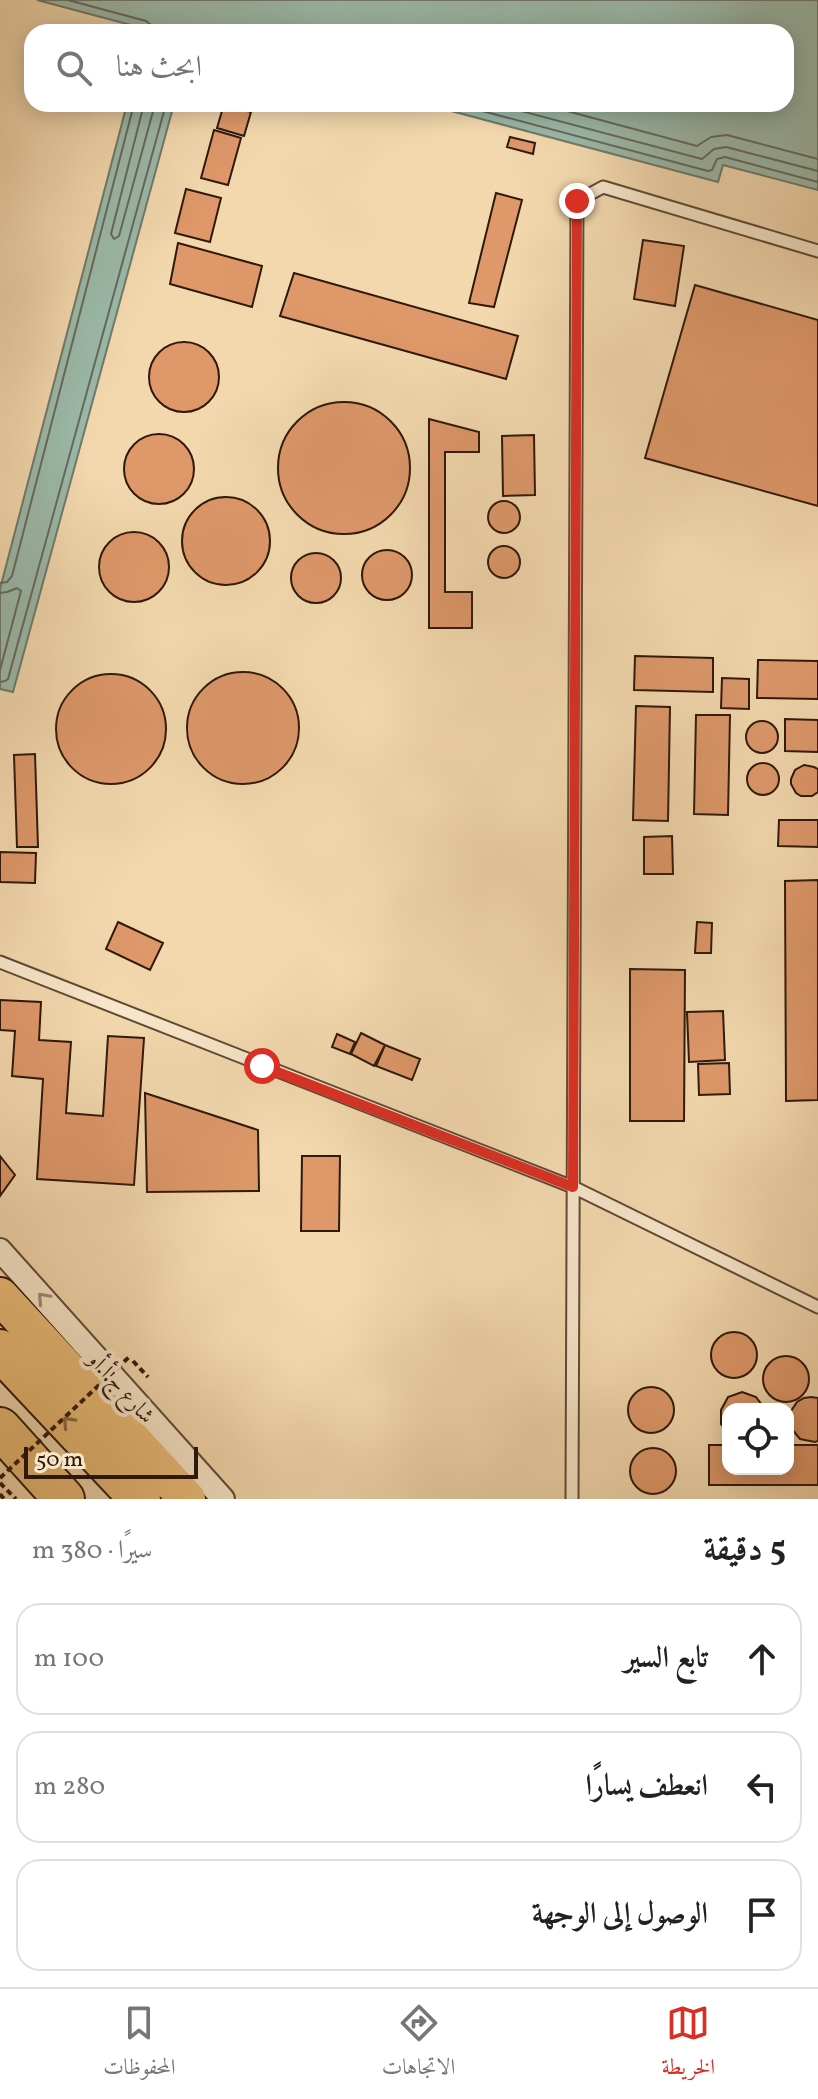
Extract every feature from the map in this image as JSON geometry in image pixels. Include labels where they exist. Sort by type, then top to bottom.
[{"type":"highway","points":[[0,1296],[187,1499]]},
{"type":"highway","points":[[0,1350],[140,1499]]},
{"type":"highway","points":[[0,1428],[13,1483]]},
{"type":"highway","points":[[0,1448],[13,1483]]},
{"type":"highway","points":[[13,1483],[64,1499]]},
{"type":"street","name":"شارع ج.أ.أو","points":[[0,1250],[223,1499]]},
{"type":"lane","points":[[572,1499],[577,201],[603,187],[818,251]]},
{"type":"lane","points":[[0,962],[573,1187],[818,1307]]},
{"type":"path","points":[[13,1483],[129,1357],[148,1377]]},
{"type":"path","points":[[0,1494],[4,1499]]},
{"type":"water","points":[[37,0],[818,0],[818,190],[723,165],[718,182],[455,112],[794,112],[794,24],[127,24]]},
{"type":"water","points":[[125,112],[172,112],[13,692],[0,689],[0,589]]},
{"type":"building","points":[[222,112],[251,112],[244,136],[217,128]]},
{"type":"building","points":[[214,130],[241,138],[228,185],[201,178]]},
{"type":"building","points":[[510,137],[535,143],[533,154],[507,147]]},
{"type":"building","points":[[186,189],[221,198],[210,242],[175,233]]},
{"type":"building","points":[[496,193],[522,200],[494,307],[469,303]]},
{"type":"building","points":[[643,240],[684,246],[675,306],[634,299]]},
{"type":"building","points":[[178,243],[262,266],[252,307],[170,284]]},
{"type":"building","points":[[294,273],[518,336],[506,379],[280,316]]},
{"type":"building","points":[[695,285],[818,320],[818,506],[645,458]]},
{"type":"building","points":[[177,342],[191,342],[204,347],[214,357],[219,377],[214,397],[204,407],[191,412],[177,412],[164,407],[154,397],[149,384],[149,370],[154,357],[164,347]]},
{"type":"building","points":[[344,402],[369,407],[391,421],[405,443],[410,468],[405,493],[391,515],[369,529],[344,534],[319,529],[297,515],[283,493],[278,468],[283,443],[297,421],[319,407]]},
{"type":"building","points":[[429,419],[479,432],[479,452],[445,452],[445,592],[472,592],[472,628],[429,628]]},
{"type":"building","points":[[152,434],[166,434],[179,439],[189,449],[194,469],[189,489],[179,499],[166,504],[152,504],[139,499],[129,489],[124,476],[124,462],[129,449],[139,439]]},
{"type":"building","points":[[534,435],[535,495],[503,496],[502,436]]},
{"type":"building","points":[[226,497],[243,501],[257,510],[266,524],[270,541],[266,558],[257,572],[243,581],[226,585],[209,581],[195,572],[186,558],[182,541],[186,524],[195,510],[209,501]]},
{"type":"building","points":[[504,501],[515,506],[520,517],[515,528],[504,533],[493,528],[488,517],[493,506]]},
{"type":"building","points":[[141,532],[163,547],[169,567],[167,581],[159,592],[148,600],[127,602],[109,592],[101,581],[99,560],[109,542],[120,534]]},
{"type":"building","points":[[504,546],[515,551],[520,562],[515,573],[504,578],[493,573],[488,562],[493,551]]},
{"type":"building","points":[[387,550],[405,557],[412,575],[405,593],[387,600],[369,593],[362,575],[369,557]]},
{"type":"building","points":[[316,553],[334,560],[341,578],[334,596],[316,603],[298,596],[291,578],[298,560]]},
{"type":"building","points":[[635,656],[713,658],[713,692],[634,690]]},
{"type":"building","points":[[758,660],[818,661],[818,699],[757,698]]},
{"type":"building","points":[[243,672],[264,676],[282,689],[295,707],[299,728],[295,749],[282,767],[264,780],[243,784],[222,780],[204,767],[191,749],[187,728],[191,707],[204,689],[222,676]]},
{"type":"building","points":[[111,674],[132,678],[150,690],[162,708],[166,729],[162,750],[150,768],[132,780],[111,784],[90,780],[72,768],[60,750],[56,729],[60,708],[72,690],[90,678]]},
{"type":"building","points":[[722,678],[749,679],[749,709],[721,708]]},
{"type":"building","points":[[636,706],[670,707],[668,821],[633,820]]},
{"type":"building","points":[[696,715],[730,715],[728,815],[694,814]]},
{"type":"building","points":[[785,719],[818,720],[818,752],[785,751]]},
{"type":"building","points":[[762,721],[773,726],[778,737],[773,748],[762,753],[751,748],[746,737],[751,726]]},
{"type":"building","points":[[35,754],[38,847],[17,847],[14,755]]},
{"type":"building","points":[[763,763],[774,768],[779,779],[774,790],[763,795],[752,790],[747,779],[752,768]]},
{"type":"building","points":[[804,765],[818,769],[818,792],[812,796],[801,796],[791,784],[795,770]]},
{"type":"building","points":[[779,820],[818,820],[818,847],[778,846]]},
{"type":"building","points":[[672,836],[673,874],[644,874],[644,837]]},
{"type":"building","points":[[0,852],[36,853],[35,883],[0,882]]},
{"type":"building","points":[[818,880],[818,1100],[786,1101],[785,881]]},
{"type":"building","points":[[118,922],[163,943],[150,970],[106,949]]},
{"type":"building","points":[[697,922],[712,923],[711,953],[695,953]]},
{"type":"building","points":[[630,969],[685,970],[684,1121],[630,1121]]},
{"type":"building","points":[[0,1000],[41,1002],[39,1040],[71,1042],[66,1113],[103,1116],[108,1036],[144,1038],[134,1185],[37,1179],[43,1079],[12,1076],[15,1031],[0,1030]]},
{"type":"building","points":[[723,1011],[725,1060],[689,1062],[687,1012]]},
{"type":"building","points":[[361,1033],[385,1045],[374,1066],[351,1054]]},
{"type":"building","points":[[337,1034],[355,1042],[350,1054],[332,1047]]},
{"type":"building","points":[[385,1045],[420,1059],[412,1080],[376,1066]]},
{"type":"building","points":[[729,1063],[730,1094],[699,1095],[698,1064]]},
{"type":"building","points":[[145,1093],[258,1130],[259,1191],[147,1192]]},
{"type":"building","points":[[0,1156],[15,1175],[0,1196]]},
{"type":"building","points":[[302,1156],[340,1156],[339,1231],[301,1231]]},
{"type":"building","points":[[734,1332],[750,1339],[757,1355],[750,1371],[734,1378],[718,1371],[711,1355],[718,1339]]},
{"type":"building","points":[[786,1356],[802,1363],[809,1379],[802,1395],[786,1402],[770,1395],[763,1379],[770,1363]]},
{"type":"building","points":[[651,1387],[667,1394],[674,1410],[667,1426],[651,1433],[635,1426],[628,1410],[635,1394]]},
{"type":"building","points":[[742,1392],[756,1397],[760,1403],[725,1403],[728,1397]]},
{"type":"building","points":[[804,1398],[818,1398],[818,1441],[815,1442],[800,1439],[794,1432],[794,1406]]},
{"type":"building","points":[[709,1445],[722,1445],[722,1475],[794,1475],[794,1445],[818,1445],[818,1485],[709,1485]]},
{"type":"building","points":[[653,1448],[669,1455],[676,1471],[669,1487],[653,1494],[637,1487],[630,1471],[637,1455]]},
{"type":"route","points":[[262,1066],[573,1187],[577,201]]}]
